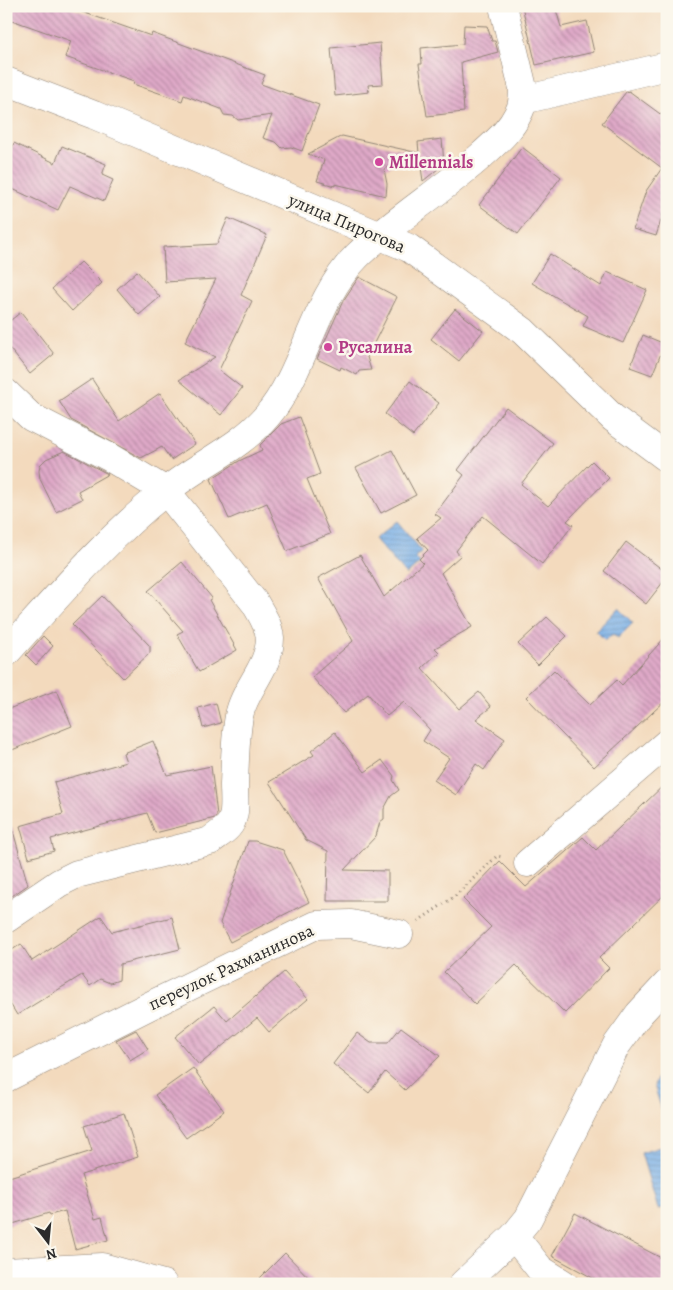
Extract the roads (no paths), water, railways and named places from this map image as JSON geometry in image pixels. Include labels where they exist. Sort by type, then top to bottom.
[{"type":"street","points":[[6,653],[83,567],[166,491],[251,431],[267,416],[287,383],[330,293],[356,258],[381,235],[462,173],[506,133],[519,114],[523,100],[523,88],[503,6]]},
{"type":"street","points":[[523,100],[667,66]]},
{"type":"street","name":"улица Пирогова","points":[[6,81],[94,115],[161,145],[409,248],[523,331],[613,418],[667,458]]},
{"type":"street","points":[[6,393],[21,409],[36,420],[109,457],[166,491],[255,603],[266,623],[270,639],[264,663],[247,692],[239,714],[235,747],[232,821],[210,841],[77,874],[59,883],[6,919]]},
{"type":"street","points":[[528,863],[667,742]]},
{"type":"street","name":"переулок Рахманинова","points":[[6,1078],[156,1002],[316,925],[351,924],[399,934]]},
{"type":"street","points":[[462,1284],[514,1236],[528,1219],[541,1198],[616,1046],[639,1014],[667,984]]},
{"type":"street","points":[[514,1236],[532,1276],[564,1284]]},
{"type":"street","points":[[6,1272],[102,1268],[163,1284]]},
{"type":"water","points":[[397,521],[422,551],[415,557],[420,563],[406,575],[375,539]]},
{"type":"water","points":[[618,608],[633,623],[618,638],[613,634],[605,640],[596,631]]},
{"type":"water","points":[[667,1059],[667,1126],[654,1085]]},
{"type":"water","points":[[667,1145],[667,1207],[658,1209],[641,1153]]},
{"type":"place","name":"Millennials","points":[[379,162]]},
{"type":"place","name":"Русалина","points":[[328,347]]}]
